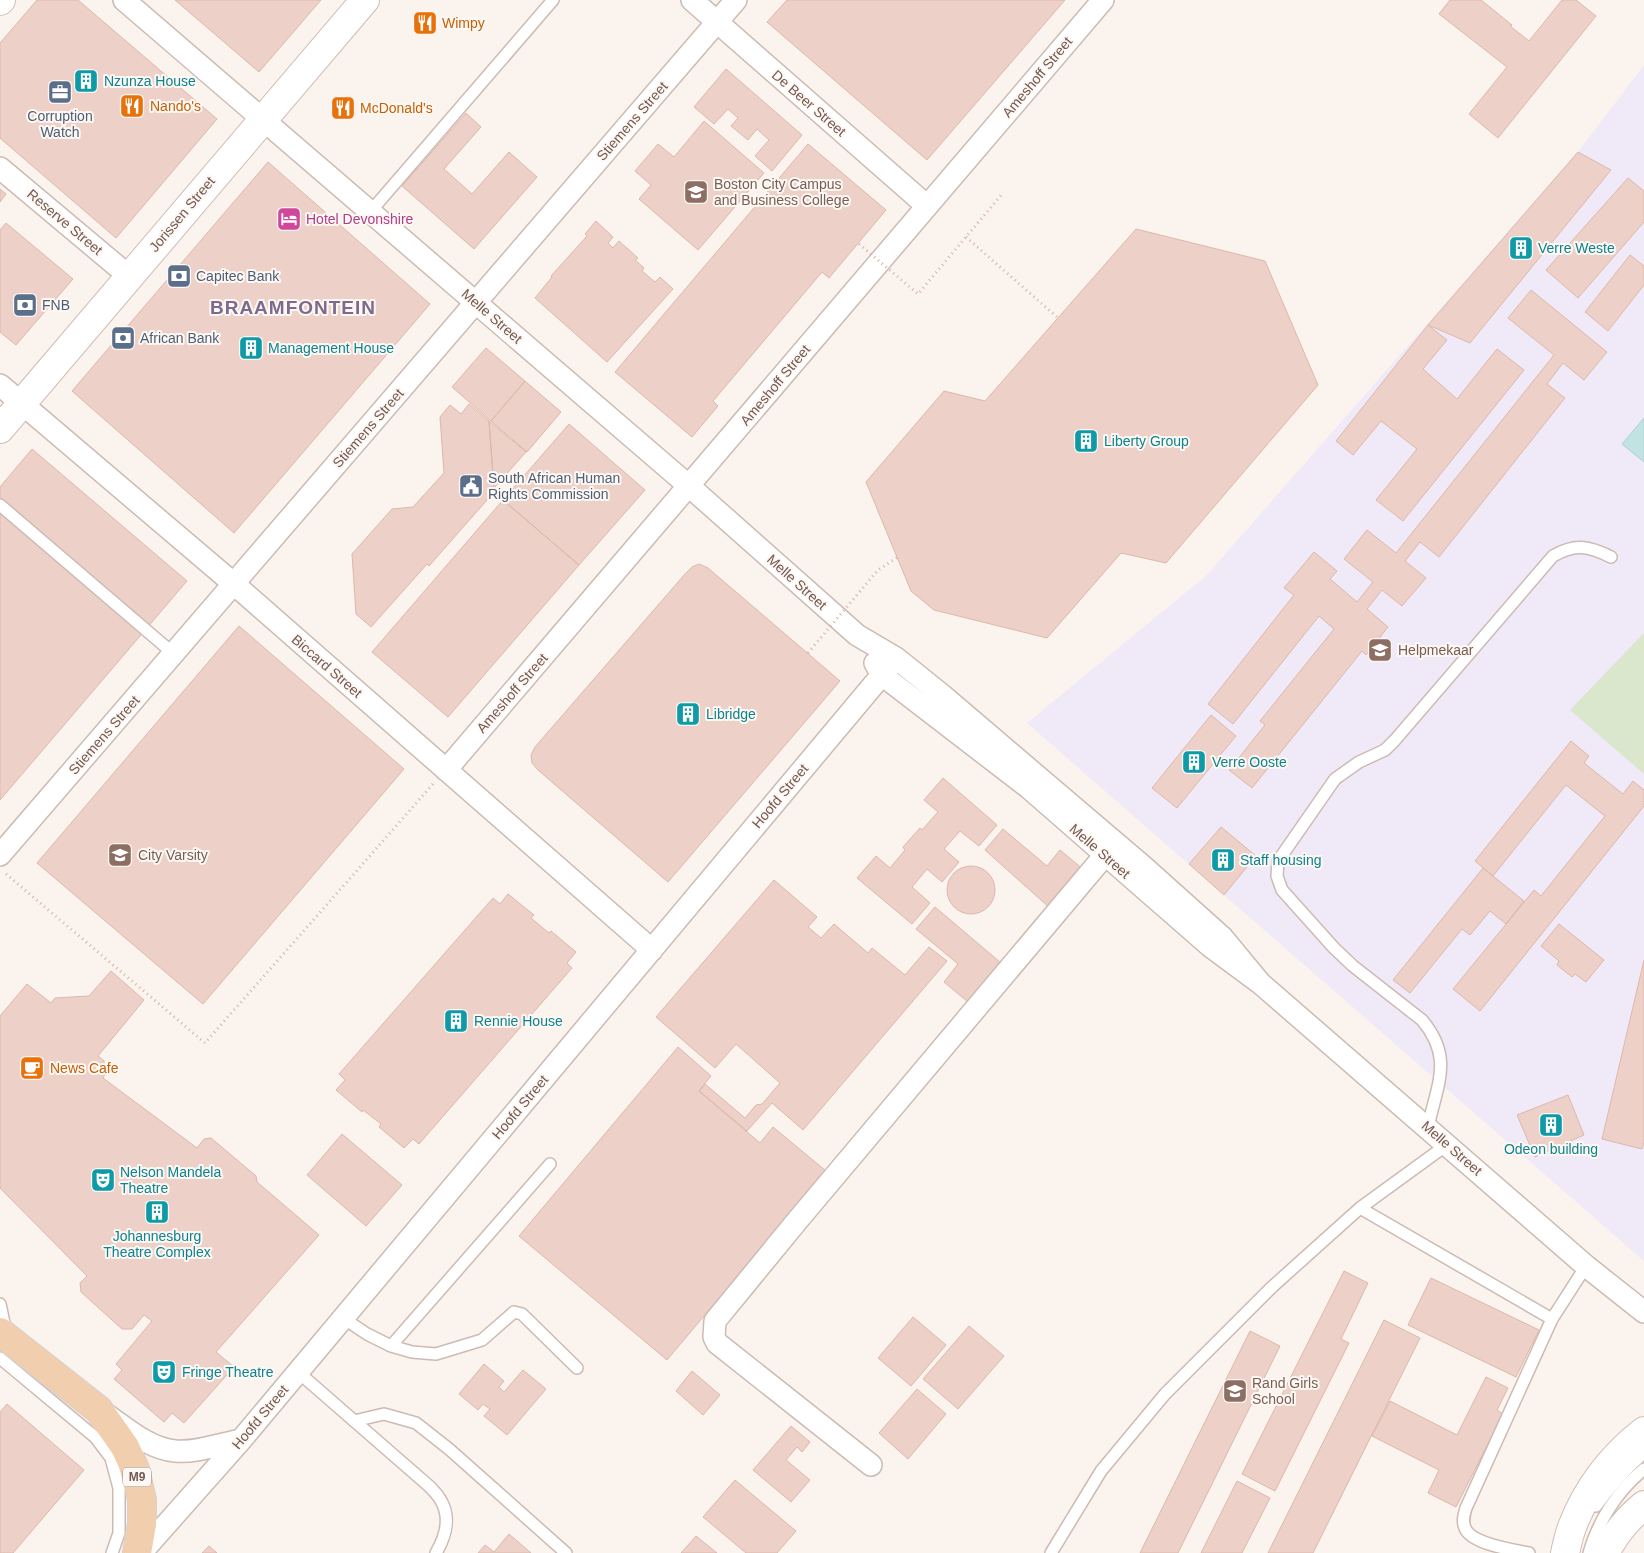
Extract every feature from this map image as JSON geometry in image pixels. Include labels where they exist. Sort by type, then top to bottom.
[{"type":"main road","name":"Jorissen Street","points":[[0,429],[365,0]]},
{"type":"main road","name":"M9","points":[[1,1341],[99,1410],[125,1447],[135,1469],[142,1500],[142,1524],[137,1553]]},
{"type":"main road","points":[[1573,1549],[1572,1527],[1585,1499],[1600,1476],[1624,1446],[1644,1431]]},
{"type":"main road","points":[[1605,1553],[1613,1538],[1632,1515],[1644,1505]]},
{"type":"street","name":"Melle Street","points":[[124,0],[264,118],[689,486],[857,635],[896,658],[942,695],[1145,868],[1222,937],[1260,982]]},
{"type":"street","name":"De Beer Street","points":[[692,0],[927,206]]},
{"type":"street","name":"Stiemens Street","points":[[0,855],[736,0]]},
{"type":"street","name":"Ameshoff Street","points":[[446,770],[1103,0]]},
{"type":"street","name":"Reserve Street","points":[[0,168],[130,277]]},
{"type":"street","name":"Biccard Street","points":[[0,385],[234,584],[652,950]]},
{"type":"street","name":"Melle Street","points":[[857,635],[882,675],[1029,788],[1210,946],[1260,982],[1586,1266],[1644,1312]]},
{"type":"street","name":"Hoofd Street","points":[[141,1553],[298,1372],[896,658]]},
{"type":"street","points":[[872,1465],[717,1343],[714,1337],[715,1321],[1105,855]]},
{"type":"street","points":[[99,1410],[144,1440],[174,1451],[187,1451],[240,1440]]},
{"type":"lane","points":[[371,211],[553,0]]},
{"type":"lane","points":[[0,505],[174,654]]},
{"type":"lane","points":[[1428,1127],[1442,1075],[1441,1056],[1432,1031],[1422,1020],[1353,966],[1327,941],[1282,890],[1277,876],[1278,861],[1335,779],[1359,762],[1384,750],[1395,740],[1553,556],[1565,549],[1576,547],[1598,551],[1611,557]]},
{"type":"lane","points":[[1051,1553],[1101,1471],[1164,1394],[1272,1287],[1360,1208],[1448,1144]]},
{"type":"lane","points":[[391,1346],[550,1164]]},
{"type":"lane","points":[[1360,1208],[1552,1319]]},
{"type":"lane","points":[[1529,1553],[1496,1549],[1474,1538],[1467,1532],[1463,1517],[1552,1319],[1586,1266]]},
{"type":"lane","points":[[0,1304],[4,1322],[1,1341],[95,1437],[111,1458],[119,1488],[119,1533],[112,1553]]},
{"type":"lane","points":[[343,1318],[391,1346],[412,1352],[436,1354],[482,1340],[514,1312],[522,1314],[577,1368]]},
{"type":"lane","points":[[298,1372],[429,1486],[441,1499],[446,1516],[446,1528],[442,1544],[436,1553]]},
{"type":"lane","points":[[354,1421],[384,1414],[416,1423],[449,1449],[566,1553]]},
{"type":"lane","points":[[1591,1516],[1611,1484],[1644,1454]]},
{"type":"lane","points":[[1589,1553],[1608,1510],[1620,1494],[1644,1469]]},
{"type":"path","points":[[859,244],[918,294],[1003,193]]},
{"type":"path","points":[[966,237],[1058,318]]},
{"type":"path","points":[[808,654],[878,570],[898,557]]},
{"type":"path","points":[[0,868],[205,1043],[446,770]]},
{"type":"shaded area","name":"Helpmekaar","points":[[1644,65],[1644,1261],[1027,723],[1206,576],[1578,152]]},
{"type":"green space","points":[[1644,633],[1644,774],[1570,710]]},
{"type":"water","points":[[1644,418],[1644,462],[1622,444]]},
{"type":"building","name":"Nzunza House","points":[[37,0],[78,0],[217,119],[116,238],[0,138],[0,43]]},
{"type":"building","points":[[175,0],[321,0],[259,72]]},
{"type":"building","points":[[787,0],[1065,0],[927,160],[767,22]]},
{"type":"building","points":[[1450,0],[1481,0],[1529,41],[1562,0],[1576,0],[1596,16],[1498,138],[1469,114],[1507,67],[1439,14]]},
{"type":"building","points":[[726,69],[802,135],[772,171],[755,156],[769,140],[757,129],[748,140],[731,126],[738,118],[728,109],[714,124],[694,107]]},
{"type":"building","points":[[466,113],[481,127],[444,169],[472,194],[509,152],[537,177],[474,249],[402,186]]},
{"type":"building","name":"Boston City Campus and Business College","points":[[704,121],[764,173],[698,250],[639,199],[651,185],[635,171],[658,144],[674,157]]},
{"type":"building","points":[[808,144],[886,210],[829,278],[822,272],[713,401],[718,406],[692,437],[615,372]]},
{"type":"building","name":"Verre Weste","points":[[1578,152],[1611,170],[1470,343],[1428,325]]},
{"type":"building","name":"Management House","points":[[268,162],[430,304],[234,533],[72,391]]},
{"type":"building","points":[[1628,178],[1644,191],[1644,222],[1578,298],[1546,270]]},
{"type":"building","points":[[0,189],[6,194],[0,202]]},
{"type":"building","points":[[596,221],[613,237],[608,243],[613,248],[619,241],[638,258],[635,260],[644,268],[642,271],[655,282],[660,277],[673,289],[607,362],[535,298],[551,276],[587,236],[585,234]]},
{"type":"building","name":"FNB","points":[[6,223],[73,279],[16,345],[0,332],[0,230]]},
{"type":"building","name":"Liberty Group","points":[[1136,229],[1265,261],[1318,385],[1166,563],[1121,553],[1047,638],[934,610],[911,591],[866,482],[944,391],[985,401]]},
{"type":"building","points":[[1630,255],[1644,266],[1644,285],[1608,331],[1585,312]]},
{"type":"building","points":[[1531,290],[1607,352],[1584,380],[1563,363],[1547,384],[1565,398],[1439,557],[1420,542],[1405,561],[1426,578],[1402,606],[1382,590],[1367,609],[1388,627],[1366,655],[1362,651],[1252,788],[1229,770],[1265,725],[1260,721],[1334,629],[1319,616],[1233,724],[1208,704],[1294,595],[1284,588],[1314,552],[1337,571],[1330,579],[1357,602],[1373,582],[1344,559],[1367,530],[1396,553],[1554,355],[1508,318]]},
{"type":"building","points":[[1428,325],[1447,340],[1423,369],[1457,399],[1497,349],[1524,370],[1403,521],[1376,500],[1417,449],[1381,421],[1353,455],[1336,441]]},
{"type":"building","points":[[486,348],[525,381],[491,421],[452,387]]},
{"type":"building","points":[[525,381],[561,412],[527,452],[491,421]]},
{"type":"building","points":[[469,404],[489,421],[494,492],[429,566],[427,564],[371,627],[356,614],[352,554],[392,509],[413,507],[444,473],[440,417],[450,405],[461,414]]},
{"type":"building","points":[[489,421],[526,452],[494,488]]},
{"type":"building","points":[[569,424],[645,490],[579,565],[503,500]]},
{"type":"building","points":[[32,449],[187,581],[0,800],[0,487]]},
{"type":"building","points":[[503,500],[579,565],[448,717],[372,652]]},
{"type":"building","name":"Libridge","points":[[699,564],[708,568],[840,681],[668,882],[538,770],[532,763],[531,755],[535,747],[685,574],[692,567]]},
{"type":"building","points":[[239,626],[404,769],[203,1004],[37,863]]},
{"type":"building","name":"Verre Ooste","points":[[1211,715],[1236,736],[1177,808],[1152,788]]},
{"type":"building","points":[[1571,741],[1589,756],[1584,763],[1623,794],[1633,781],[1644,790],[1644,806],[1480,1011],[1453,989],[1534,890],[1541,896],[1605,816],[1566,785],[1493,876],[1475,861]]},
{"type":"building","points":[[943,778],[997,825],[979,846],[960,831],[944,849],[959,862],[942,882],[927,869],[912,887],[930,903],[912,924],[857,878],[876,856],[890,868],[905,850],[903,847],[938,812],[924,800]]},
{"type":"building","name":"Staff housing","points":[[1221,827],[1256,856],[1224,895],[1189,864]]},
{"type":"building","points":[[1003,829],[1047,866],[1060,850],[1084,870],[1051,909],[985,850]]},
{"type":"building","points":[[966,866],[976,866],[988,873],[995,885],[995,895],[988,907],[976,914],[966,914],[958,910],[951,903],[947,895],[947,885],[951,877],[958,870]]},
{"type":"building","points":[[1483,868],[1524,901],[1506,924],[1490,911],[1470,935],[1462,929],[1410,993],[1393,980]]},
{"type":"building","points":[[774,880],[817,917],[808,927],[821,938],[834,924],[868,953],[872,948],[905,975],[929,947],[947,961],[803,1130],[772,1103],[747,1131],[699,1091],[705,1084],[745,1118],[756,1105],[762,1104],[780,1083],[736,1044],[715,1068],[656,1017]]},
{"type":"building","name":"Rennie House","points":[[508,894],[534,915],[531,918],[549,933],[551,931],[576,952],[567,963],[572,968],[419,1144],[413,1139],[404,1148],[379,1127],[381,1124],[363,1110],[362,1112],[336,1090],[345,1080],[339,1074],[493,898],[500,904]]},
{"type":"building","points":[[935,907],[1001,963],[968,1002],[944,982],[958,964],[916,929]]},
{"type":"building","points":[[1559,924],[1604,960],[1586,982],[1575,974],[1572,977],[1557,965],[1559,961],[1541,946]]},
{"type":"building","points":[[1644,960],[1644,1142],[1642,1149],[1602,1139]]},
{"type":"building","name":"Johannesburg Theatre Complex","points":[[111,971],[144,1000],[98,1056],[104,1061],[105,1074],[103,1078],[197,1148],[204,1139],[211,1138],[256,1176],[257,1182],[319,1235],[216,1352],[234,1367],[184,1423],[172,1413],[164,1422],[114,1379],[122,1370],[116,1364],[152,1321],[144,1315],[132,1329],[122,1329],[81,1292],[80,1283],[87,1276],[0,1188],[0,1016],[27,984],[51,1003],[55,998],[89,996]]},
{"type":"building","points":[[678,1047],[711,1076],[699,1091],[760,1143],[773,1127],[826,1171],[667,1360],[519,1236]]},
{"type":"building","name":"Odeon building","points":[[1568,1095],[1584,1135],[1535,1157],[1517,1115]]},
{"type":"building","points":[[342,1134],[402,1185],[366,1226],[307,1175]]},
{"type":"building","points":[[1344,1271],[1368,1283],[1341,1339],[1349,1343],[1275,1491],[1242,1474]]},
{"type":"building","points":[[1431,1278],[1539,1330],[1516,1377],[1408,1325]]},
{"type":"building","points":[[913,1317],[946,1345],[911,1386],[878,1358]]},
{"type":"building","points":[[1384,1320],[1420,1338],[1313,1553],[1268,1553]]},
{"type":"building","points":[[969,1326],[1004,1356],[958,1409],[923,1379]]},
{"type":"building","points":[[1250,1331],[1280,1346],[1178,1553],[1140,1553]]},
{"type":"building","points":[[484,1364],[504,1381],[499,1387],[504,1392],[523,1370],[546,1389],[507,1435],[484,1416],[490,1409],[483,1404],[478,1410],[459,1394]]},
{"type":"building","points":[[692,1371],[720,1395],[703,1415],[676,1391]]},
{"type":"building","points":[[1486,1377],[1508,1388],[1497,1410],[1503,1414],[1456,1507],[1428,1493],[1439,1470],[1372,1436],[1390,1401],[1457,1435]]},
{"type":"building","points":[[917,1389],[946,1414],[908,1459],[879,1433]]},
{"type":"building","points":[[7,1404],[84,1470],[13,1553],[0,1553],[0,1412]]},
{"type":"building","points":[[791,1426],[810,1442],[802,1452],[797,1447],[786,1460],[810,1480],[791,1502],[753,1470]]},
{"type":"building","points":[[735,1480],[796,1531],[777,1553],[746,1553],[703,1517]]},
{"type":"building","points":[[1237,1481],[1270,1498],[1242,1553],[1201,1553]]},
{"type":"building","points":[[509,1534],[531,1553],[478,1553],[485,1545],[494,1552]]},
{"type":"building","points":[[696,1536],[717,1553],[681,1553]]},
{"type":"building","points":[[209,1546],[217,1553],[202,1553]]},
{"type":"place","name":"Wimpy","points":[[425,23]]},
{"type":"place","name":"Nzunza House","points":[[86,81]]},
{"type":"place","name":"Corruption Watch","points":[[60,92]]},
{"type":"place","name":"Nando's","points":[[132,106]]},
{"type":"place","name":"McDonald's","points":[[343,108]]},
{"type":"place","name":"Boston City Campus and Business College","points":[[696,192]]},
{"type":"place","name":"Hotel Devonshire","points":[[289,219]]},
{"type":"place","name":"Verre Weste","points":[[1521,248]]},
{"type":"place","name":"Capitec Bank","points":[[179,276]]},
{"type":"place","name":"FNB","points":[[25,305]]},
{"type":"place","name":"African Bank","points":[[123,338]]},
{"type":"place","name":"Management House","points":[[251,348]]},
{"type":"place","name":"Liberty Group","points":[[1086,441]]},
{"type":"place","name":"South African Human Rights Commission","points":[[471,486]]},
{"type":"place","name":"Helpmekaar","points":[[1380,650]]},
{"type":"place","name":"Libridge","points":[[688,714]]},
{"type":"place","name":"Verre Ooste","points":[[1194,762]]},
{"type":"place","name":"City Varsity","points":[[120,855]]},
{"type":"place","name":"Staff housing","points":[[1223,860]]},
{"type":"place","name":"Rennie House","points":[[456,1021]]},
{"type":"place","name":"News Cafe","points":[[32,1068]]},
{"type":"place","name":"Odeon building","points":[[1551,1125]]},
{"type":"place","name":"Nelson Mandela Theatre","points":[[103,1180]]},
{"type":"place","name":"Johannesburg Theatre Complex","points":[[157,1212]]},
{"type":"place","name":"Fringe Theatre","points":[[164,1372]]},
{"type":"place","name":"Rand Girls School","points":[[1235,1391]]},
{"type":"district","name":"BRAAMFONTEIN","points":[[293,307]]}]
